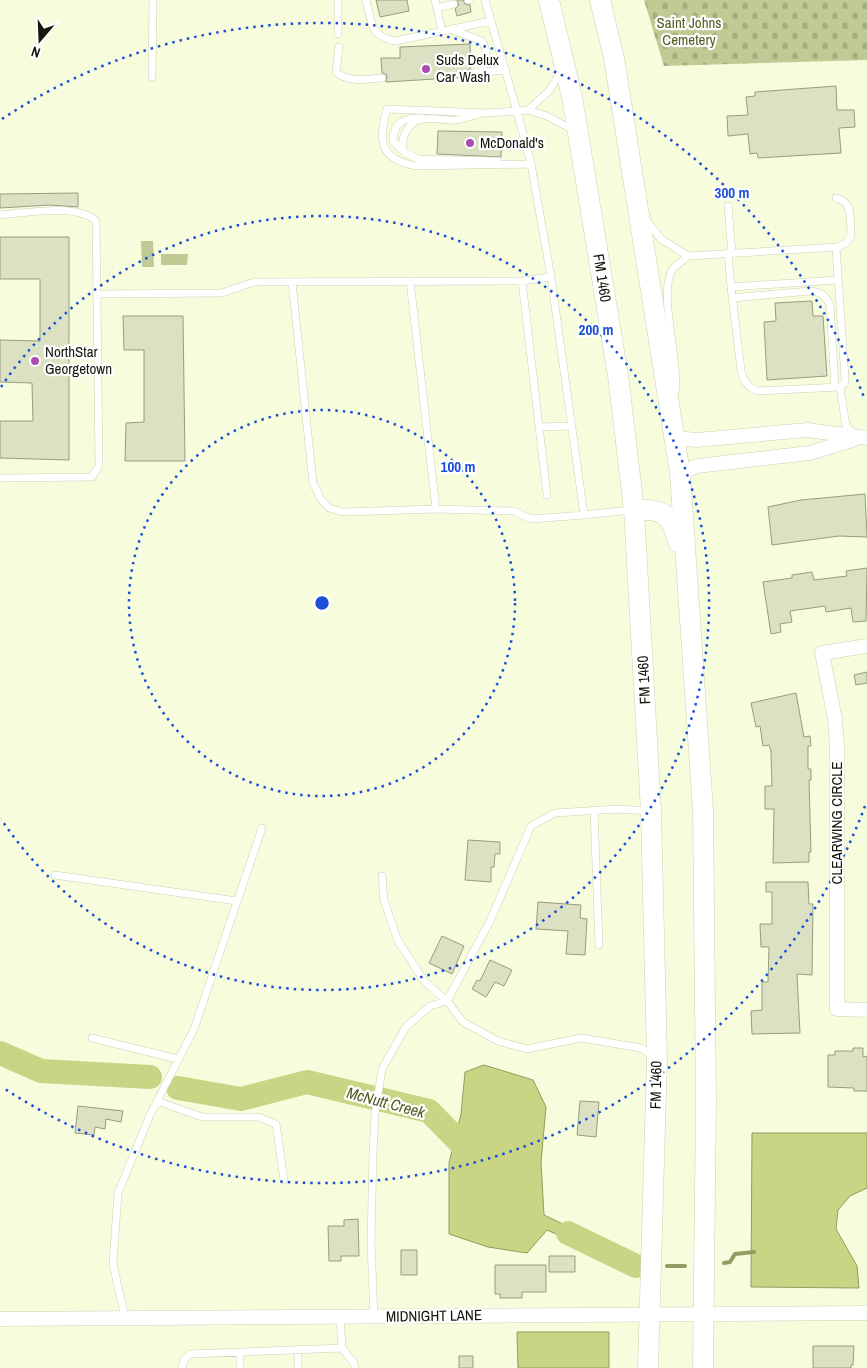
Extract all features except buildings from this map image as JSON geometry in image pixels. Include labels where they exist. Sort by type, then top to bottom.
[{"type":"main road","name":"FM 1460","points":[[549,0],[578,132],[618,375],[634,510],[651,811],[657,1059],[648,1368]]},
{"type":"main road","points":[[600,0],[614,58],[676,438],[680,473],[703,810],[706,1101],[702,1368]]},
{"type":"main road","points":[[634,510],[651,509],[666,514],[674,523],[688,588]]},
{"type":"street","points":[[676,438],[697,440],[807,430],[862,438]]},
{"type":"street","points":[[680,473],[697,466],[810,453],[862,438]]},
{"type":"street","name":"CLEARWING CIRCLE","points":[[867,646],[822,653],[835,719],[837,748],[837,1009],[867,1010]]},
{"type":"street","name":"MIDNIGHT LANE","points":[[0,1319],[867,1313]]},
{"type":"lane","points":[[152,77],[153,0]]},
{"type":"lane","points":[[338,0],[338,34]]},
{"type":"lane","points":[[366,0],[374,31],[381,39],[394,41],[491,21]]},
{"type":"lane","points":[[435,0],[442,31]]},
{"type":"lane","points":[[485,0],[531,164],[551,277],[584,515]]},
{"type":"lane","points":[[436,8],[454,4]]},
{"type":"lane","points":[[452,29],[482,41],[487,49],[486,63],[479,73]]},
{"type":"lane","points":[[339,47],[336,72],[342,77],[354,79],[382,78]]},
{"type":"lane","points":[[528,110],[550,90],[564,64]]},
{"type":"lane","points":[[471,73],[506,70]]},
{"type":"lane","points":[[531,164],[414,166],[398,162],[387,154],[381,138],[387,109],[486,113],[528,110],[547,116],[578,132]]},
{"type":"lane","points":[[486,113],[455,120],[409,117],[398,123],[393,132],[393,141],[404,152],[418,159],[502,161],[514,165]]},
{"type":"lane","points":[[404,152],[401,144],[403,137],[415,122],[422,118]]},
{"type":"lane","points":[[638,206],[661,239],[688,256],[836,247],[846,243],[851,236],[849,206],[844,200],[836,198]]},
{"type":"lane","points":[[728,206],[731,287],[742,379],[748,386],[757,391],[837,387],[845,378],[836,247]]},
{"type":"lane","points":[[0,215],[74,211],[90,215],[96,221],[99,466],[92,477],[0,478]]},
{"type":"lane","points":[[672,414],[676,387],[676,360],[666,285],[673,269],[688,256]]},
{"type":"lane","points":[[97,294],[222,293],[254,282],[522,281],[551,277]]},
{"type":"lane","points":[[731,287],[838,280]]},
{"type":"lane","points":[[522,281],[547,495]]},
{"type":"lane","points":[[292,282],[313,483],[328,508],[344,512],[436,509],[514,511],[531,519],[634,510]]},
{"type":"lane","points":[[410,282],[436,509]]},
{"type":"lane","points":[[732,298],[810,291],[819,292],[826,296],[830,305],[837,387],[846,426],[862,438]]},
{"type":"lane","points":[[539,428],[571,426]]},
{"type":"lane","points":[[374,1317],[372,1243],[375,1114],[382,1069],[406,1027],[430,1006],[447,1001],[490,921],[530,826],[555,813],[617,809],[651,811]]},
{"type":"lane","points":[[594,811],[599,946]]},
{"type":"lane","points":[[125,1318],[113,1264],[118,1193],[157,1101],[194,1029],[262,828]]},
{"type":"lane","points":[[55,875],[237,901]]},
{"type":"lane","points":[[382,876],[384,900],[398,941],[425,982],[447,1001],[462,1022],[498,1041],[526,1049],[581,1038],[641,1048],[657,1059]]},
{"type":"lane","points":[[92,1038],[178,1060]]},
{"type":"lane","points":[[157,1101],[202,1117],[258,1117],[276,1124],[284,1180]]},
{"type":"lane","points":[[340,1317],[342,1348],[354,1362],[355,1368]]},
{"type":"lane","points":[[182,1368],[184,1360],[190,1354],[342,1348]]},
{"type":"lane","points":[[298,1350],[298,1368]]},
{"type":"lane","points":[[240,1352],[240,1368]]},
{"type":"green space","name":"Saint Johns Cemetery","points":[[644,0],[867,0],[867,60],[664,66]]},
{"type":"green space","points":[[141,241],[153,241],[154,267],[142,267]]},
{"type":"green space","points":[[161,254],[188,254],[187,265],[161,265]]},
{"type":"shaded area","points":[[484,1065],[533,1080],[546,1107],[541,1162],[544,1215],[596,1240],[597,1252],[547,1230],[527,1253],[488,1247],[449,1234],[449,1163],[461,1114],[465,1072]]},
{"type":"shaded area","points":[[752,1133],[867,1133],[867,1188],[850,1196],[838,1210],[836,1229],[857,1266],[859,1288],[751,1287]]},
{"type":"shaded area","points":[[517,1332],[609,1332],[609,1368],[518,1368]]},
{"type":"waterway","name":"McNutt Creek","points":[[0,1053],[41,1071],[150,1077]]},
{"type":"waterway","name":"McNutt Creek","points":[[178,1088],[241,1099],[307,1082],[429,1111],[478,1161]]},
{"type":"waterway","name":"McNutt Creek","points":[[568,1233],[636,1266]]},
{"type":"waterway","name":"McNutt Creek","points":[[724,1263],[730,1262],[735,1254],[754,1252]]},
{"type":"waterway","name":"McNutt Creek","points":[[667,1266],[685,1266]]},
{"type":"place","name":"Suds Delux Car Wash","points":[[426,69]]},
{"type":"place","name":"McDonald's","points":[[470,143]]},
{"type":"place","name":"NorthStar Georgetown","points":[[35,361]]}]
